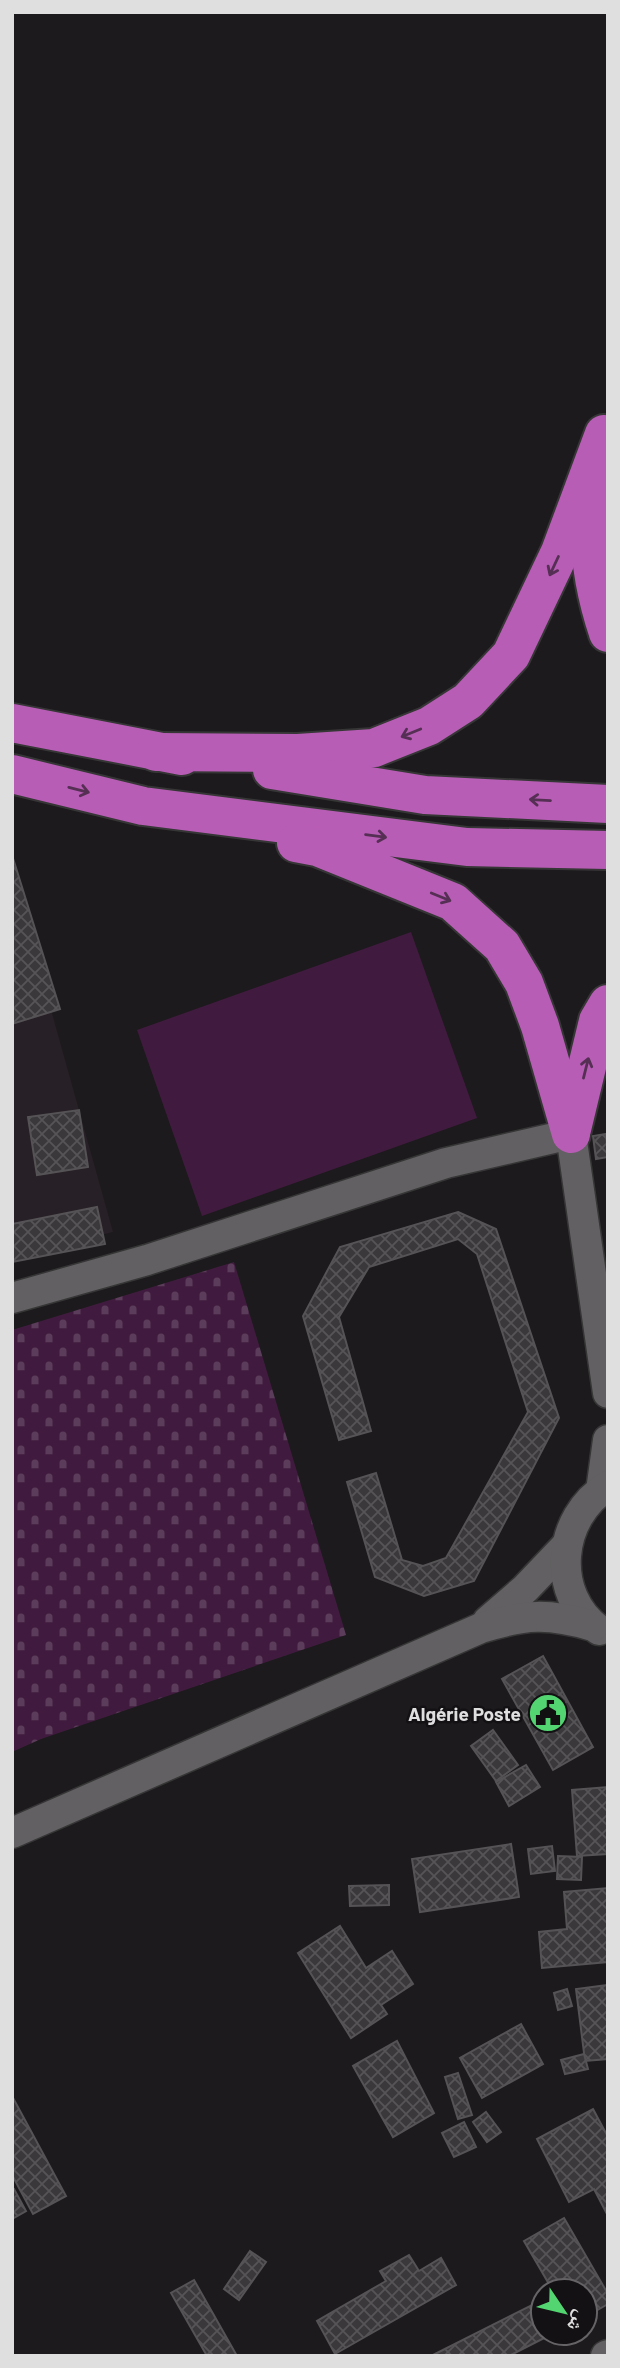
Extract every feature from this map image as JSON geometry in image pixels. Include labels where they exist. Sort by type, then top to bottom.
[{"type":"highway","points":[[606,432],[589,520],[594,592],[608,633]]},
{"type":"highway","points":[[156,752],[298,753],[374,748],[429,726],[468,701],[511,655],[561,552],[606,432]]},
{"type":"highway","points":[[12,723],[156,752],[425,795],[608,804]]},
{"type":"highway","points":[[12,774],[317,847],[453,902],[502,946],[524,982],[540,1026],[571,1134]]},
{"type":"highway","points":[[142,806],[467,847],[608,850]]},
{"type":"highway","points":[[571,1134],[598,1021],[608,1004]]},
{"type":"street","points":[[12,1298],[147,1260],[446,1163],[571,1134],[606,1357],[608,1393]]},
{"type":"street","points":[[604,1634],[569,1590],[566,1546],[578,1515],[604,1489],[608,1440]]},
{"type":"street","points":[[481,1628],[525,1589],[566,1546]]},
{"type":"street","points":[[12,1833],[481,1628],[516,1617],[554,1615],[604,1634]]},
{"type":"shaded area","points":[[12,870],[113,1232],[12,1258]]},
{"type":"green space","points":[[411,932],[477,1118],[202,1216],[137,1030]]},
{"type":"green space","points":[[234,1262],[346,1635],[41,1739],[12,1752],[12,1330]]},
{"type":"building","points":[[12,855],[60,1009],[12,1024]]},
{"type":"building","points":[[79,1110],[88,1167],[37,1175],[28,1117]]},
{"type":"building","points":[[606,1134],[608,1157],[596,1159],[593,1136]]},
{"type":"building","points":[[97,1207],[105,1244],[12,1262],[12,1224]]},
{"type":"building","points":[[458,1212],[496,1229],[559,1418],[474,1581],[424,1596],[375,1577],[347,1482],[376,1473],[402,1560],[423,1566],[446,1558],[528,1412],[477,1254],[458,1239],[369,1267],[339,1317],[371,1431],[339,1440],[303,1316],[340,1247]]},
{"type":"building","name":"Algérie Poste","points":[[543,1656],[593,1747],[553,1770],[502,1679]]},
{"type":"building","points":[[493,1730],[518,1765],[496,1781],[471,1746]]},
{"type":"building","points":[[526,1765],[540,1787],[509,1806],[496,1782]]},
{"type":"building","points":[[608,1787],[608,1854],[577,1856],[572,1790]]},
{"type":"building","points":[[511,1844],[519,1897],[420,1912],[412,1859]]},
{"type":"building","points":[[552,1846],[555,1871],[531,1874],[528,1849]]},
{"type":"building","points":[[558,1856],[582,1857],[581,1880],[557,1879]]},
{"type":"building","points":[[389,1885],[389,1905],[350,1906],[349,1886]]},
{"type":"building","points":[[608,1888],[608,1962],[542,1968],[539,1932],[567,1929],[564,1892]]},
{"type":"building","points":[[340,1926],[366,1968],[392,1951],[413,1984],[381,2005],[387,2014],[351,2038],[298,1953]]},
{"type":"building","points":[[608,1985],[608,2059],[585,2061],[576,1989]]},
{"type":"building","points":[[567,1989],[572,2006],[558,2010],[554,1993]]},
{"type":"building","points":[[521,2024],[543,2064],[482,2098],[460,2058]]},
{"type":"building","points":[[397,2041],[434,2113],[393,2137],[353,2066]]},
{"type":"building","points":[[584,2054],[588,2069],[565,2074],[561,2060]]},
{"type":"building","points":[[458,2073],[472,2115],[458,2119],[445,2077]]},
{"type":"building","points":[[12,2096],[66,2196],[33,2214],[12,2175]]},
{"type":"building","points":[[593,2109],[608,2137],[608,2216],[594,2189],[569,2202],[537,2139]]},
{"type":"building","points":[[486,2112],[501,2132],[487,2142],[473,2122]]},
{"type":"building","points":[[464,2122],[476,2147],[454,2157],[442,2133]]},
{"type":"building","points":[[14,2189],[26,2211],[12,2219],[12,2190]]},
{"type":"building","points":[[564,2218],[598,2277],[545,2277],[524,2241]]},
{"type":"building","points":[[250,2251],[266,2262],[239,2300],[224,2289]]},
{"type":"building","points":[[409,2255],[419,2271],[441,2258],[456,2285],[335,2354],[317,2321],[386,2281],[380,2271]]},
{"type":"building","points":[[599,2278],[608,2294],[608,2304],[599,2309]]},
{"type":"building","points":[[194,2280],[237,2356],[207,2356],[171,2293]]},
{"type":"building","points":[[529,2307],[529,2346],[509,2356],[431,2356]]},
{"type":"place","name":"Algérie Poste","points":[[548,1713]]}]
